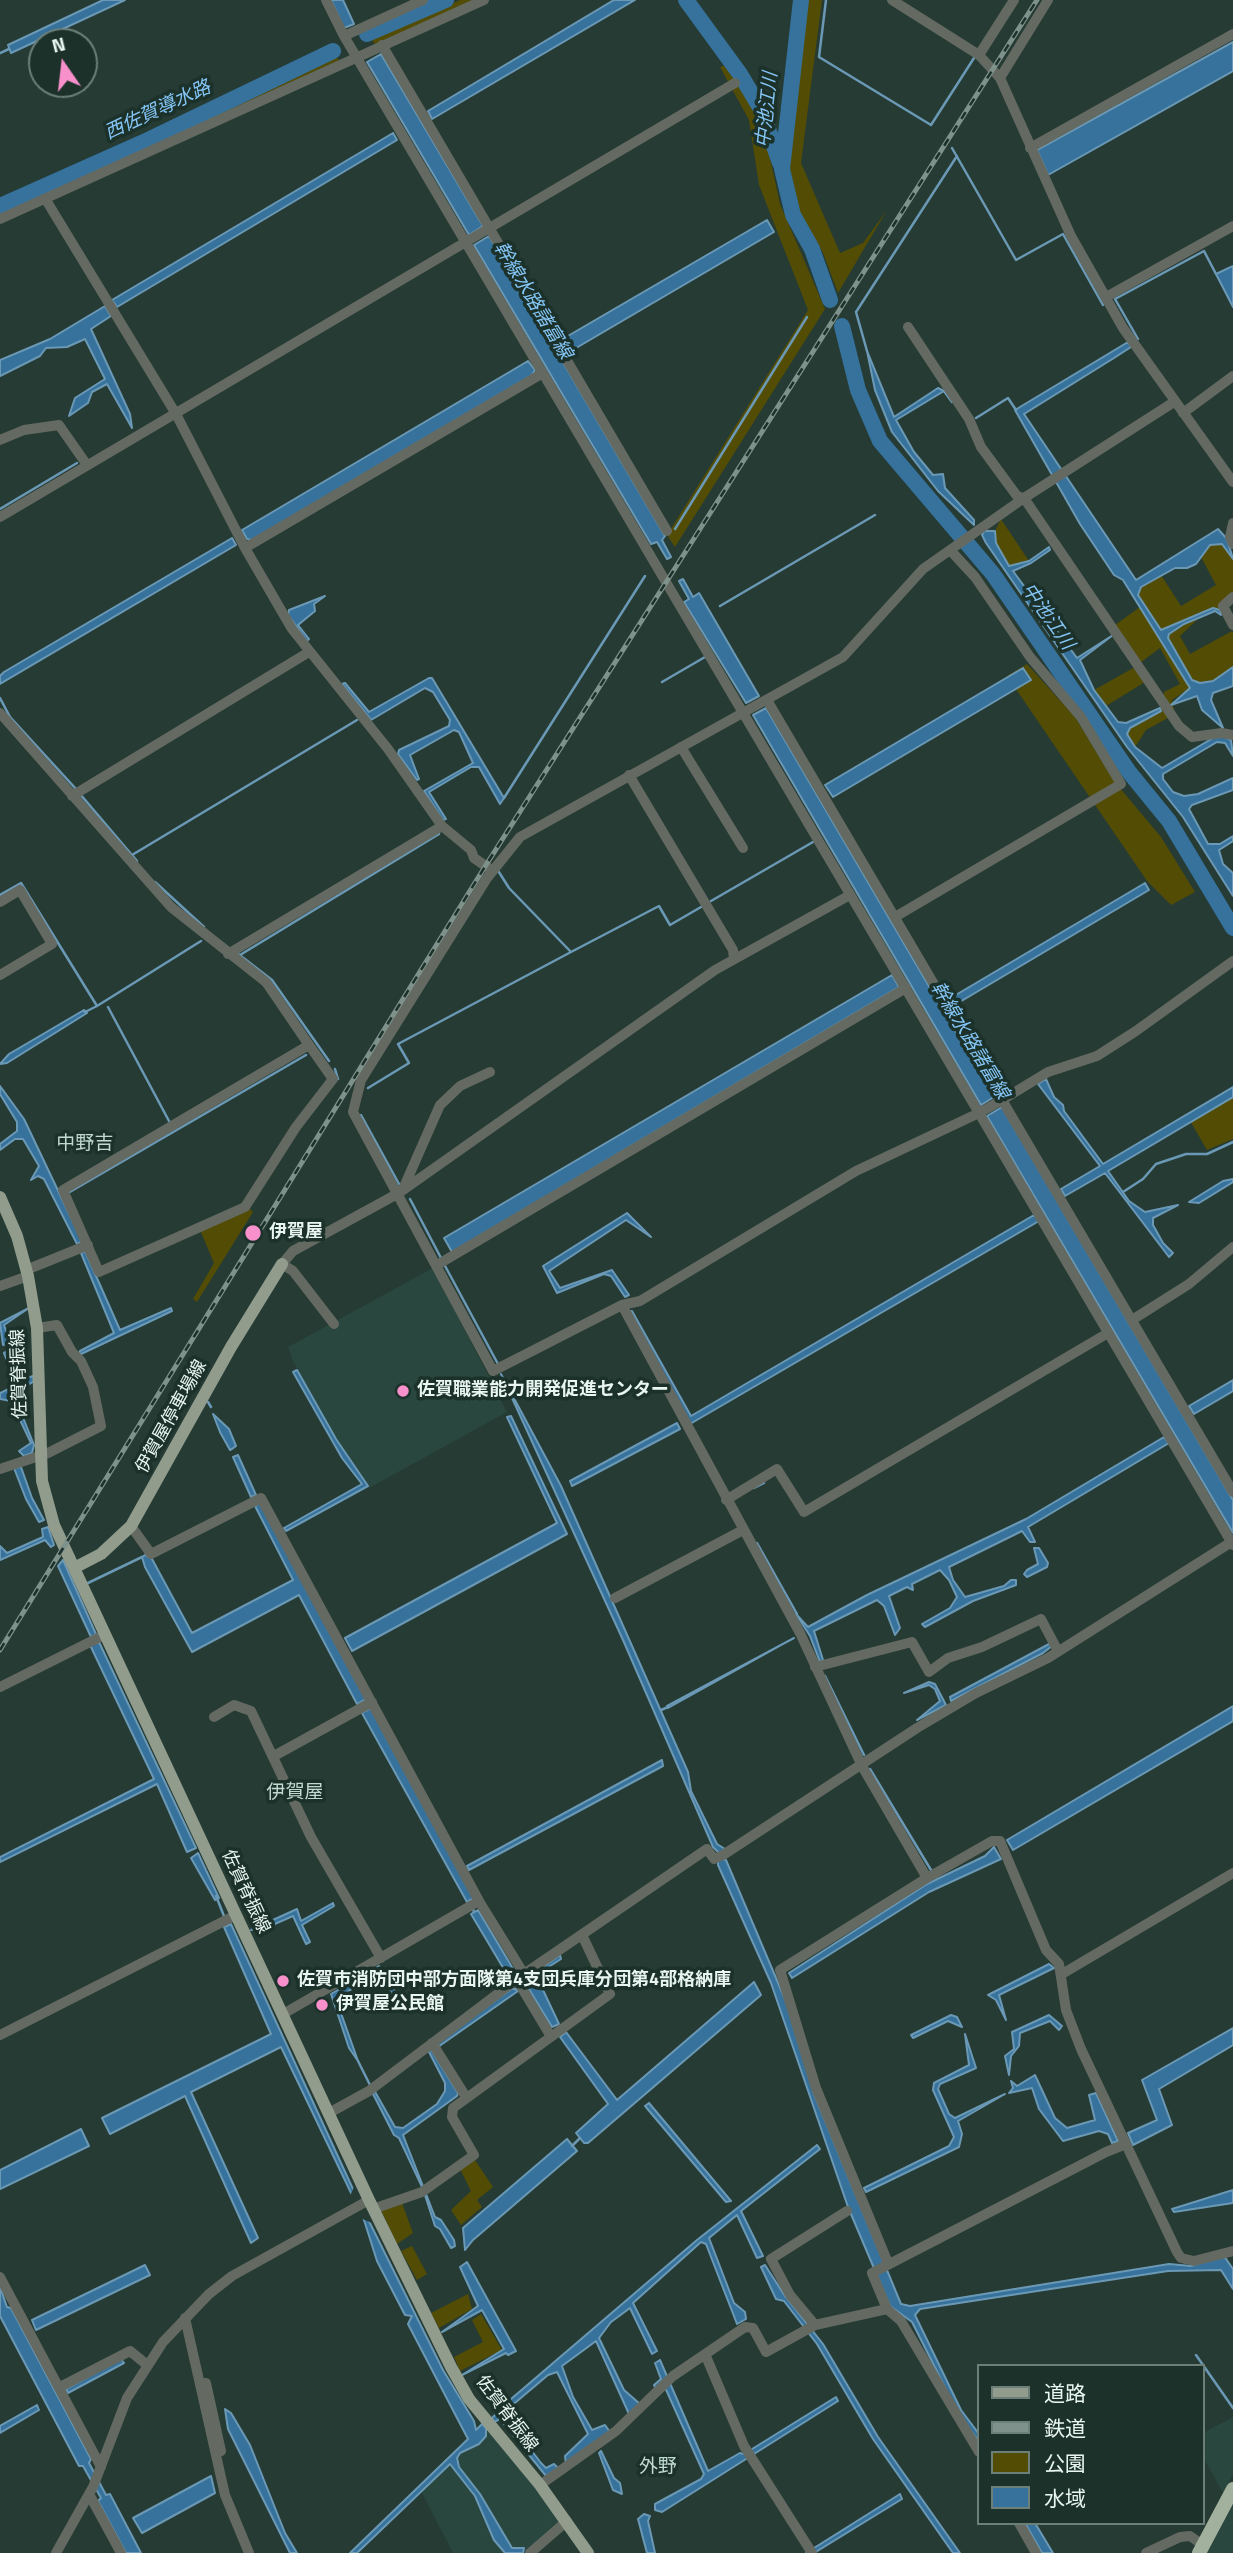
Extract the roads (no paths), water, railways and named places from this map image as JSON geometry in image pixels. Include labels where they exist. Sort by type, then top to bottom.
[{"type":"highway","points":[[1201,2549],[1233,2489]]},
{"type":"main road","name":"佐賀脊振線","points":[[0,1197],[27,1273],[37,1328],[42,1481],[49,1507],[74,1568],[229,1918],[283,2014],[329,2113],[365,2205],[469,2399],[540,2485],[588,2553]]},
{"type":"main road","name":"伊賀屋停車場線","points":[[74,1568],[101,1554],[131,1526],[231,1347],[282,1264]]},
{"type":"street","points":[[326,0],[356,57],[470,241],[543,373],[755,706],[895,917],[1108,1333],[1233,1543],[1059,1651],[929,1721],[721,1856],[714,1859],[707,1849],[518,1982],[434,2046],[372,2089],[329,2113]]},
{"type":"street","points":[[344,36],[423,0]]},
{"type":"street","points":[[0,219],[484,0]]},
{"type":"street","points":[[892,0],[979,55],[1000,78],[1072,236],[1123,328],[1233,482]]},
{"type":"street","points":[[979,55],[1014,0]]},
{"type":"street","points":[[1000,78],[1048,0]]},
{"type":"street","points":[[1030,148],[1233,34]]},
{"type":"street","points":[[382,46],[487,231],[667,531]]},
{"type":"street","points":[[0,517],[735,83]]},
{"type":"street","points":[[46,200],[176,414],[245,548],[292,629],[388,749],[442,826],[471,850],[474,858],[496,868]]},
{"type":"street","points":[[1106,297],[1233,226]]},
{"type":"street","points":[[908,327],[969,419],[981,447],[1017,496],[1024,498],[1186,734],[1198,738],[1233,732]]},
{"type":"street","points":[[245,548],[543,373]]},
{"type":"street","points":[[1183,414],[1233,376]]},
{"type":"street","points":[[1174,402],[1024,498],[950,550],[913,579],[843,657],[520,837],[496,868],[357,1088],[355,1118],[442,1262],[493,1371],[621,1305],[640,1301],[856,1171],[990,1107],[1048,1072],[1097,1056],[1233,961]]},
{"type":"street","points":[[0,440],[24,430],[59,425],[87,465]]},
{"type":"street","points":[[1233,523],[1230,530],[1233,544]]},
{"type":"street","points":[[895,917],[1121,784],[1081,716],[1030,656],[975,577],[950,550]]},
{"type":"street","points":[[1233,597],[1223,606],[1233,625]]},
{"type":"street","points":[[72,796],[309,652]]},
{"type":"street","points":[[755,706],[850,895],[906,988],[990,1107],[1132,1320],[1233,1492]]},
{"type":"street","points":[[0,713],[171,907],[232,951],[266,982],[333,1079],[296,1127],[244,1208],[99,1272],[83,1247],[65,1193],[309,1045]]},
{"type":"street","points":[[681,747],[743,848]]},
{"type":"street","points":[[629,775],[733,950],[734,959]]},
{"type":"street","points":[[232,951],[442,826]]},
{"type":"street","points":[[0,902],[20,890],[52,944],[0,975]]},
{"type":"street","points":[[334,1324],[293,1271],[282,1264],[306,1242],[351,1221],[401,1191],[688,988],[734,959],[850,895]]},
{"type":"street","points":[[442,1262],[906,988]]},
{"type":"street","points":[[401,1191],[440,1105],[460,1086],[490,1072]]},
{"type":"street","points":[[0,1286],[83,1247]]},
{"type":"street","points":[[1132,1320],[1189,1284],[1233,1247]]},
{"type":"street","points":[[621,1305],[815,1667],[862,1766],[927,1878]]},
{"type":"street","points":[[0,1469],[83,1437],[101,1426],[102,1420],[93,1387],[81,1361],[72,1352],[57,1325],[37,1328]]},
{"type":"street","points":[[726,1500],[777,1469],[804,1512],[1108,1333]]},
{"type":"street","points":[[131,1526],[151,1554],[261,1498],[463,1872],[474,1904],[518,1982],[556,2031]]},
{"type":"street","points":[[615,1598],[743,1530]]},
{"type":"street","points":[[815,1667],[912,1642],[929,1672],[948,1658],[982,1647],[1041,1619],[1059,1651]]},
{"type":"street","points":[[0,1687],[104,1634]]},
{"type":"street","points":[[274,1756],[372,1702]]},
{"type":"street","points":[[214,1717],[234,1704],[251,1711],[311,1837],[381,1958]]},
{"type":"street","points":[[888,2263],[816,2088],[780,1970],[927,1878],[992,1841],[1000,1842],[1046,1950],[1059,1964],[1071,2026],[1181,2258],[1194,2261],[1233,2251]]},
{"type":"street","points":[[1062,1973],[1233,1873]]},
{"type":"street","points":[[283,2014],[474,1904]]},
{"type":"street","points":[[0,2035],[229,1918]]},
{"type":"street","points":[[56,2553],[100,2471],[127,2398],[146,2364],[185,2318],[232,2276],[365,2205],[425,2191],[474,2155],[450,2112],[466,2097],[610,1994],[583,1937]]},
{"type":"street","points":[[434,2046],[466,2097]]},
{"type":"street","points":[[978,2450],[901,2321],[887,2309],[872,2273],[1126,2144]]},
{"type":"street","points":[[815,2325],[790,2295],[771,2259],[847,2211]]},
{"type":"street","points":[[0,2277],[60,2387],[100,2471]]},
{"type":"street","points":[[540,2485],[616,2431],[673,2376],[750,2326],[766,2352],[815,2325],[887,2309]]},
{"type":"street","points":[[185,2318],[193,2333],[217,2421],[232,2510],[249,2553]]},
{"type":"street","points":[[60,2387],[130,2351],[146,2364]]},
{"type":"street","points":[[705,2354],[750,2454],[810,2551]]},
{"type":"street","points":[[91,2490],[121,2553]]},
{"type":"street","points":[[530,2553],[567,2521]]},
{"type":"street","points":[[1020,2525],[1036,2553]]},
{"type":"street","points":[[1146,2553],[1180,2537],[1190,2536],[1201,2549]]},
{"type":"water","points":[[103,0],[125,0],[65,28],[44,28]]},
{"type":"water","points":[[331,0],[343,0],[354,24],[344,28]]},
{"type":"water","points":[[614,0],[635,0],[432,119],[428,111]]},
{"type":"water","points":[[28,36],[28,45],[11,53],[8,45]]},
{"type":"water","points":[[1233,42],[1233,71],[1048,175],[1037,150]]},
{"type":"water","points":[[381,54],[483,226],[469,235],[367,62]]},
{"type":"water","points":[[393,133],[397,140],[117,307],[112,300]]},
{"type":"water","points":[[767,220],[774,232],[571,351],[567,350],[561,340]]},
{"type":"water","points":[[489,236],[665,536],[662,540],[671,557],[667,559],[657,542],[651,544],[474,245]]},
{"type":"water","points":[[1233,266],[1233,307],[1216,274]]},
{"type":"water","points":[[105,306],[111,316],[91,329],[130,414],[132,428],[107,384],[92,392],[88,403],[69,416],[75,398],[105,379],[85,339],[67,347],[46,348],[40,356],[0,376],[0,360],[50,339]]},
{"type":"water","points":[[1128,342],[1131,347],[1024,414],[1136,580],[1218,529],[1227,539],[1233,559],[1222,544],[1210,545],[1196,564],[1187,568],[1175,568],[1141,587],[1138,595],[1161,630],[1213,608],[1220,610],[1221,615],[1215,611],[1184,624],[1169,634],[1168,638],[1192,680],[1200,683],[1213,681],[1233,667],[1233,686],[1213,693],[1211,700],[1223,728],[1202,710],[1197,696],[1171,705],[1190,688],[1123,580],[1114,575],[1080,524],[1015,410]]},
{"type":"water","points":[[867,351],[894,417],[938,388],[944,391],[896,420],[914,452],[933,475],[943,474],[945,488],[974,520],[974,525],[938,491],[892,432],[875,390]]},
{"type":"water","points":[[528,361],[535,370],[532,375],[252,540],[247,539],[242,530]]},
{"type":"water","points":[[984,531],[995,531],[996,543],[1009,566],[1029,561],[1049,547],[1050,550],[1031,563],[1013,571],[1077,658],[1113,635],[1080,660],[1094,690],[1118,722],[1126,723],[1160,708],[1161,711],[1130,728],[1127,734],[1135,747],[1162,768],[1213,738],[1223,736],[1231,740],[1233,756],[1225,743],[1217,742],[1163,774],[1163,779],[1173,792],[1184,796],[1198,794],[1233,778],[1233,790],[1192,805],[1189,809],[1208,844],[1220,844],[1233,836],[1233,841],[1219,850],[1223,864],[1233,873],[1233,896],[1183,817],[1127,747],[986,543],[982,535]]},
{"type":"water","points":[[232,538],[236,545],[0,684],[0,676],[4,672]]},
{"type":"water","points":[[683,579],[693,597],[699,593],[759,696],[746,703],[684,602],[689,599],[679,581]]},
{"type":"water","points":[[325,596],[314,604],[315,611],[298,625],[309,639],[307,641],[288,615],[289,610]]},
{"type":"water","points":[[1023,668],[1031,680],[833,797],[825,785]]},
{"type":"water","points":[[432,678],[504,798],[500,804],[479,767],[471,767],[429,792],[446,819],[443,820],[424,791],[473,763],[459,732],[454,730],[410,755],[419,779],[417,780],[398,754],[399,750],[449,726],[450,720],[433,692],[425,688],[371,720],[342,684],[345,683],[369,712]]},
{"type":"water","points":[[766,708],[994,1097],[981,1105],[753,715]]},
{"type":"water","points":[[1145,883],[1149,890],[953,1006],[949,999]]},
{"type":"water","points":[[892,975],[899,987],[452,1252],[444,1238]]},
{"type":"water","points":[[84,1010],[87,1013],[7,1063],[0,1064],[9,1054]]},
{"type":"water","points":[[1046,1079],[1054,1097],[1063,1105],[1064,1111],[1103,1164],[1233,1087],[1233,1097],[1108,1171],[1129,1201],[1145,1212],[1178,1205],[1153,1218],[1153,1225],[1163,1243],[1173,1253],[1169,1257],[1105,1173],[1065,1196],[1061,1189],[1100,1166],[1038,1084]]},
{"type":"water","points":[[0,1086],[24,1119],[82,1241],[77,1244],[44,1179],[38,1176],[31,1180],[39,1166],[23,1139],[15,1139],[0,1150],[0,1144],[17,1131],[17,1122],[0,1094]]},
{"type":"water","points":[[1002,1107],[1233,1500],[1233,1533],[987,1116]]},
{"type":"water","points":[[1233,1179],[1233,1182],[1199,1203],[1189,1202],[1223,1181]]},
{"type":"water","points":[[627,1213],[651,1237],[626,1220],[549,1271],[560,1288],[612,1270],[629,1295],[625,1297],[611,1276],[604,1274],[557,1293],[543,1266]]},
{"type":"water","points":[[1034,1215],[1039,1221],[690,1424],[629,1312],[632,1311],[691,1416]]},
{"type":"water","points":[[85,1251],[120,1330],[171,1308],[172,1311],[79,1355],[80,1351],[114,1333],[81,1253]]},
{"type":"water","points":[[29,1308],[4,1325],[10,1343],[3,1345],[0,1323]]},
{"type":"water","points":[[10,1350],[19,1381],[33,1376],[34,1381],[14,1395],[34,1445],[32,1453],[24,1456],[19,1451],[31,1443],[11,1401],[0,1399],[0,1393],[17,1385],[4,1353]]},
{"type":"water","points":[[297,1370],[336,1439],[368,1486],[286,1531],[284,1528],[362,1484],[342,1458],[293,1372]]},
{"type":"water","points":[[501,1374],[561,1486],[688,1772],[691,1791],[717,1844],[725,1849],[723,1859],[726,1860],[787,2004],[814,2094],[901,2304],[910,2306],[1169,2264],[1191,2266],[1224,2256],[1233,2269],[1233,2289],[1221,2270],[1168,2271],[920,2309],[915,2315],[961,2410],[978,2433],[978,2441],[957,2411],[912,2322],[890,2306],[848,2207],[771,1983],[718,1865],[718,1852],[713,1847],[623,1640]]},
{"type":"water","points":[[1233,1380],[1233,1391],[1194,1414],[1189,1406]]},
{"type":"water","points":[[213,1414],[229,1429],[236,1446],[232,1449],[230,1450],[220,1432]]},
{"type":"water","points":[[511,1416],[567,1534],[352,1651],[345,1638],[557,1523],[507,1417]]},
{"type":"water","points":[[677,1423],[680,1429],[572,1486],[570,1481]]},
{"type":"water","points":[[1164,1437],[1169,1443],[1028,1527],[1035,1542],[1030,1542],[1022,1531],[949,1567],[953,1580],[965,1597],[1004,1586],[1011,1580],[1016,1580],[1016,1585],[973,1601],[925,1627],[922,1624],[950,1608],[957,1597],[949,1580],[940,1570],[912,1584],[913,1590],[907,1587],[889,1596],[900,1628],[895,1635],[884,1606],[877,1600],[814,1631],[823,1660],[820,1662],[810,1636],[796,1614],[808,1627],[867,1595],[1026,1519]]},
{"type":"water","points":[[238,1455],[256,1495],[251,1497],[233,1457]]},
{"type":"water","points":[[21,1467],[32,1498],[44,1520],[39,1522],[26,1499],[14,1468]]},
{"type":"water","points":[[260,1503],[366,1699],[357,1704],[299,1595],[192,1652],[145,1567],[142,1557],[145,1555],[152,1559],[192,1633],[293,1580],[255,1506]]},
{"type":"water","points":[[48,1527],[54,1545],[51,1547],[45,1540],[0,1560],[0,1546],[7,1553],[43,1537],[42,1529]]},
{"type":"water","points":[[1034,1548],[1039,1548],[1048,1563],[1047,1567],[1027,1577],[1024,1574],[1027,1570],[1038,1564]]},
{"type":"water","points":[[63,1560],[96,1634],[91,1637],[58,1566]]},
{"type":"water","points":[[794,1638],[668,1708],[667,1706]]},
{"type":"water","points":[[99,1642],[196,1848],[187,1852],[157,1784],[0,1862],[0,1857],[154,1779],[90,1645]]},
{"type":"water","points":[[1049,1644],[1052,1646],[1043,1653],[951,1701],[950,1697]]},
{"type":"water","points":[[929,1682],[935,1684],[946,1705],[917,1720],[940,1701],[935,1689],[929,1685],[904,1693]]},
{"type":"water","points":[[1233,1706],[1233,1721],[1013,1850],[1007,1840]]},
{"type":"water","points":[[371,1708],[474,1898],[467,1902],[362,1713]]},
{"type":"water","points":[[662,1760],[663,1766],[469,1870],[467,1866]]},
{"type":"water","points":[[994,1847],[1001,1859],[929,1892],[792,1978],[789,1973],[927,1884],[985,1856]]},
{"type":"water","points":[[198,1853],[219,1898],[215,1900],[191,1858]]},
{"type":"water","points":[[333,1903],[334,1906],[302,1925],[310,1942],[306,1944],[293,1916],[261,1930],[251,1930],[297,1909],[301,1921]]},
{"type":"water","points":[[478,1910],[515,1972],[508,1976],[471,1914]]},
{"type":"water","points":[[231,1924],[353,2189],[443,2370],[474,2421],[476,2430],[482,2424],[486,2428],[486,2436],[479,2444],[460,2453],[457,2458],[459,2467],[480,2494],[512,2548],[524,2548],[523,2553],[505,2553],[494,2540],[475,2496],[450,2464],[357,2553],[350,2553],[468,2439],[408,2324],[412,2316],[405,2315],[377,2261],[364,2220],[281,2047],[191,2092],[258,2238],[251,2243],[185,2096],[110,2134],[102,2118],[271,2034],[224,1927]]},
{"type":"water","points":[[560,1955],[561,1959],[536,1975],[559,2024],[552,2027],[524,1981]]},
{"type":"water","points":[[1049,1964],[1054,1968],[999,1995],[1006,2020],[996,2000],[988,1995]]},
{"type":"water","points":[[379,1966],[402,2002],[400,2004],[377,1973],[336,1999],[358,2061],[349,2048],[331,1994]]},
{"type":"water","points":[[754,1982],[761,1995],[588,2143],[584,2143],[576,2133],[608,2104],[560,2037],[566,2032],[617,2100]]},
{"type":"water","points":[[513,1988],[518,1991],[438,2047],[436,2043]]},
{"type":"water","points":[[951,2015],[957,2017],[962,2027],[948,2021],[913,2038],[911,2035]]},
{"type":"water","points":[[1049,2015],[1062,2026],[1059,2030],[1050,2021],[1020,2033],[1019,2046],[1011,2056],[1009,2075],[1005,2056],[1014,2049],[1012,2032]]},
{"type":"water","points":[[1233,2028],[1233,2045],[1159,2089],[1172,2125],[1133,2145],[1128,2133],[1157,2120],[1142,2080]]},
{"type":"water","points":[[965,2034],[976,2068],[940,2084],[938,2089],[949,2114],[955,2118],[1005,2094],[958,2121],[962,2134],[959,2147],[866,2192],[864,2188],[949,2146],[954,2137],[933,2090],[934,2083],[969,2065]]},
{"type":"water","points":[[430,2048],[458,2093],[403,2135],[435,2217],[441,2220],[454,2240],[455,2246],[451,2248],[440,2229],[435,2226],[423,2189],[399,2138],[394,2135],[372,2092],[374,2090],[395,2127],[403,2128],[437,2104],[445,2091],[445,2083],[428,2050]]},
{"type":"water","points":[[1035,2075],[1055,2118],[1067,2128],[1095,2120],[1089,2095],[1096,2093],[1118,2141],[1112,2143],[1108,2134],[1099,2131],[1063,2141],[1039,2109],[1032,2088],[1009,2093],[1013,2088],[1011,2081],[1017,2086]]},
{"type":"water","points":[[649,2103],[731,2201],[726,2202],[645,2106]]},
{"type":"water","points":[[81,2129],[89,2146],[0,2189],[0,2170]]},
{"type":"water","points":[[567,2139],[577,2151],[473,2240],[465,2250],[463,2228]]},
{"type":"water","points":[[817,2145],[820,2149],[741,2211],[763,2256],[757,2258],[737,2215],[709,2238],[734,2303],[745,2312],[746,2319],[737,2324],[706,2244],[701,2242],[633,2303],[657,2351],[652,2354],[630,2308],[611,2322],[599,2338],[624,2390],[640,2404],[629,2414],[596,2341],[562,2366],[573,2397],[592,2430],[605,2425],[610,2432],[566,2465],[565,2456],[588,2434],[557,2372],[548,2375],[503,2413],[546,2468],[554,2464],[558,2468],[546,2476],[500,2419],[492,2423],[490,2420],[697,2240]]},
{"type":"water","points":[[1233,2190],[1233,2203],[1174,2212],[1172,2209]]},
{"type":"water","points":[[467,2262],[516,2351],[508,2355],[506,2353],[462,2375],[504,2349],[482,2310],[442,2332],[478,2306],[460,2267]]},
{"type":"water","points":[[145,2265],[150,2275],[36,2330],[32,2320]]},
{"type":"water","points":[[765,2265],[785,2296],[823,2344],[878,2437],[960,2553],[953,2553],[873,2439],[817,2344],[784,2301],[776,2299],[761,2267]]},
{"type":"water","points":[[0,2287],[7,2307],[11,2308],[91,2459],[89,2463],[106,2495],[110,2494],[141,2553],[126,2553],[98,2501],[101,2498],[83,2466],[79,2466],[0,2316]]},
{"type":"water","points":[[121,2359],[124,2363],[68,2393],[66,2389]]},
{"type":"water","points":[[660,2360],[708,2471],[740,2453],[744,2454],[836,2397],[838,2401],[662,2512],[655,2510],[655,2504],[701,2479],[704,2474],[663,2383],[656,2389],[654,2385],[661,2379],[655,2363]]},
{"type":"water","points":[[37,2405],[39,2410],[0,2433],[0,2426]]},
{"type":"water","points":[[225,2409],[231,2413],[250,2445],[285,2533],[297,2553],[290,2553],[228,2429]]},
{"type":"water","points":[[601,2451],[614,2478],[620,2483],[622,2494],[613,2490],[599,2453]]},
{"type":"water","points":[[211,2476],[215,2493],[142,2533],[133,2518]]},
{"type":"water","points":[[900,2494],[902,2499],[814,2553],[806,2553]]},
{"type":"water","points":[[644,2514],[650,2516],[648,2521],[655,2553],[647,2553],[638,2519]]},
{"type":"water","points":[[1026,2525],[1036,2525],[1053,2553],[1042,2553]]},
{"type":"waterway","name":"西佐賀導水路","points":[[367,34],[446,0]]},
{"type":"waterway","points":[[686,0],[740,74],[761,109],[780,163]]},
{"type":"waterway","name":"中池江川","points":[[801,0],[782,169],[793,215],[812,249],[830,300]]},
{"type":"waterway","points":[[826,0],[819,57],[931,125],[974,58]]},
{"type":"waterway","points":[[0,53],[9,49]]},
{"type":"waterway","name":"西佐賀導水路","points":[[0,206],[148,140],[333,51]]},
{"type":"waterway","points":[[952,148],[1016,260],[1063,234],[1103,305]]},
{"type":"waterway","points":[[867,351],[856,312],[957,156]]},
{"type":"waterway","points":[[1138,339],[1115,299],[1204,251],[1216,274]]},
{"type":"waterway","points":[[675,529],[807,317]]},
{"type":"waterway","name":"中池江川","points":[[842,326],[858,390],[880,441],[993,574],[1129,772],[1169,821],[1233,928]]},
{"type":"waterway","points":[[944,391],[952,402]]},
{"type":"waterway","points":[[976,418],[1008,398],[1016,410]]},
{"type":"waterway","points":[[0,509],[77,463]]},
{"type":"waterway","points":[[720,606],[875,515]]},
{"type":"waterway","points":[[504,798],[645,576]]},
{"type":"waterway","points":[[662,682],[705,657]]},
{"type":"waterway","points":[[0,698],[10,717],[76,789]]},
{"type":"waterway","points":[[132,855],[357,720]]},
{"type":"waterway","points":[[80,794],[137,861]]},
{"type":"waterway","points":[[240,955],[439,834]]},
{"type":"waterway","points":[[711,901],[813,842]]},
{"type":"waterway","points":[[368,1088],[409,1063],[398,1044],[571,952],[509,888],[497,869]]},
{"type":"waterway","points":[[155,882],[204,927]]},
{"type":"waterway","points":[[0,895],[21,883],[97,1006],[201,941]]},
{"type":"waterway","points":[[571,952],[659,906],[670,925],[701,907]]},
{"type":"waterway","points":[[237,953],[272,980],[329,1061]]},
{"type":"waterway","points":[[85,1012],[97,1006]]},
{"type":"waterway","points":[[108,1007],[169,1121]]},
{"type":"waterway","points":[[68,1193],[306,1055]]},
{"type":"waterway","points":[[335,1069],[338,1079]]},
{"type":"waterway","points":[[361,1115],[399,1184]]},
{"type":"waterway","points":[[1123,1192],[1143,1179],[1156,1164],[1186,1154],[1207,1154],[1233,1142]]},
{"type":"waterway","points":[[410,1199],[441,1258]]},
{"type":"waterway","points":[[444,1264],[498,1364]]},
{"type":"waterway","points":[[208,1402],[211,1407]]},
{"type":"waterway","points":[[754,1488],[764,1483]]},
{"type":"waterway","points":[[757,1543],[797,1614]]},
{"type":"waterway","points":[[88,1583],[142,1557]]},
{"type":"waterway","points":[[825,1676],[864,1755]]},
{"type":"waterway","points":[[661,1710],[668,1707]]},
{"type":"waterway","points":[[870,1769],[931,1870]]},
{"type":"waterway","points":[[216,1896],[224,1916]]},
{"type":"waterway","points":[[470,1900],[474,1912]]},
{"type":"waterway","points":[[516,1989],[525,1983]]},
{"type":"waterway","points":[[358,2061],[371,2087]]},
{"type":"waterway","points":[[572,2146],[580,2138]]},
{"type":"waterway","points":[[1196,2355],[1202,2364]]},
{"type":"waterway","points":[[1205,2368],[1233,2408]]},
{"type":"railway","points":[[0,1650],[486,865],[1037,0]]},
{"type":"place","name":"伊賀屋","points":[[253,1233]]},
{"type":"place","name":"佐賀職業能力開発促進センター","points":[[403,1391]]},
{"type":"place","name":"佐賀市消防団中部方面隊第4支団兵庫分団第4部格納庫","points":[[283,1981]]},
{"type":"place","name":"伊賀屋公民館","points":[[322,2005]]},
{"type":"district","name":"中野吉","points":[[85,1144]]},
{"type":"district","name":"伊賀屋","points":[[295,1793]]},
{"type":"district","name":"外野","points":[[658,2467]]},
{"type":"water label","name":"幹線水路諸富線","points":[[532,301]]},
{"type":"water label","name":"幹線水路諸富線","points":[[969,1041]]}]
